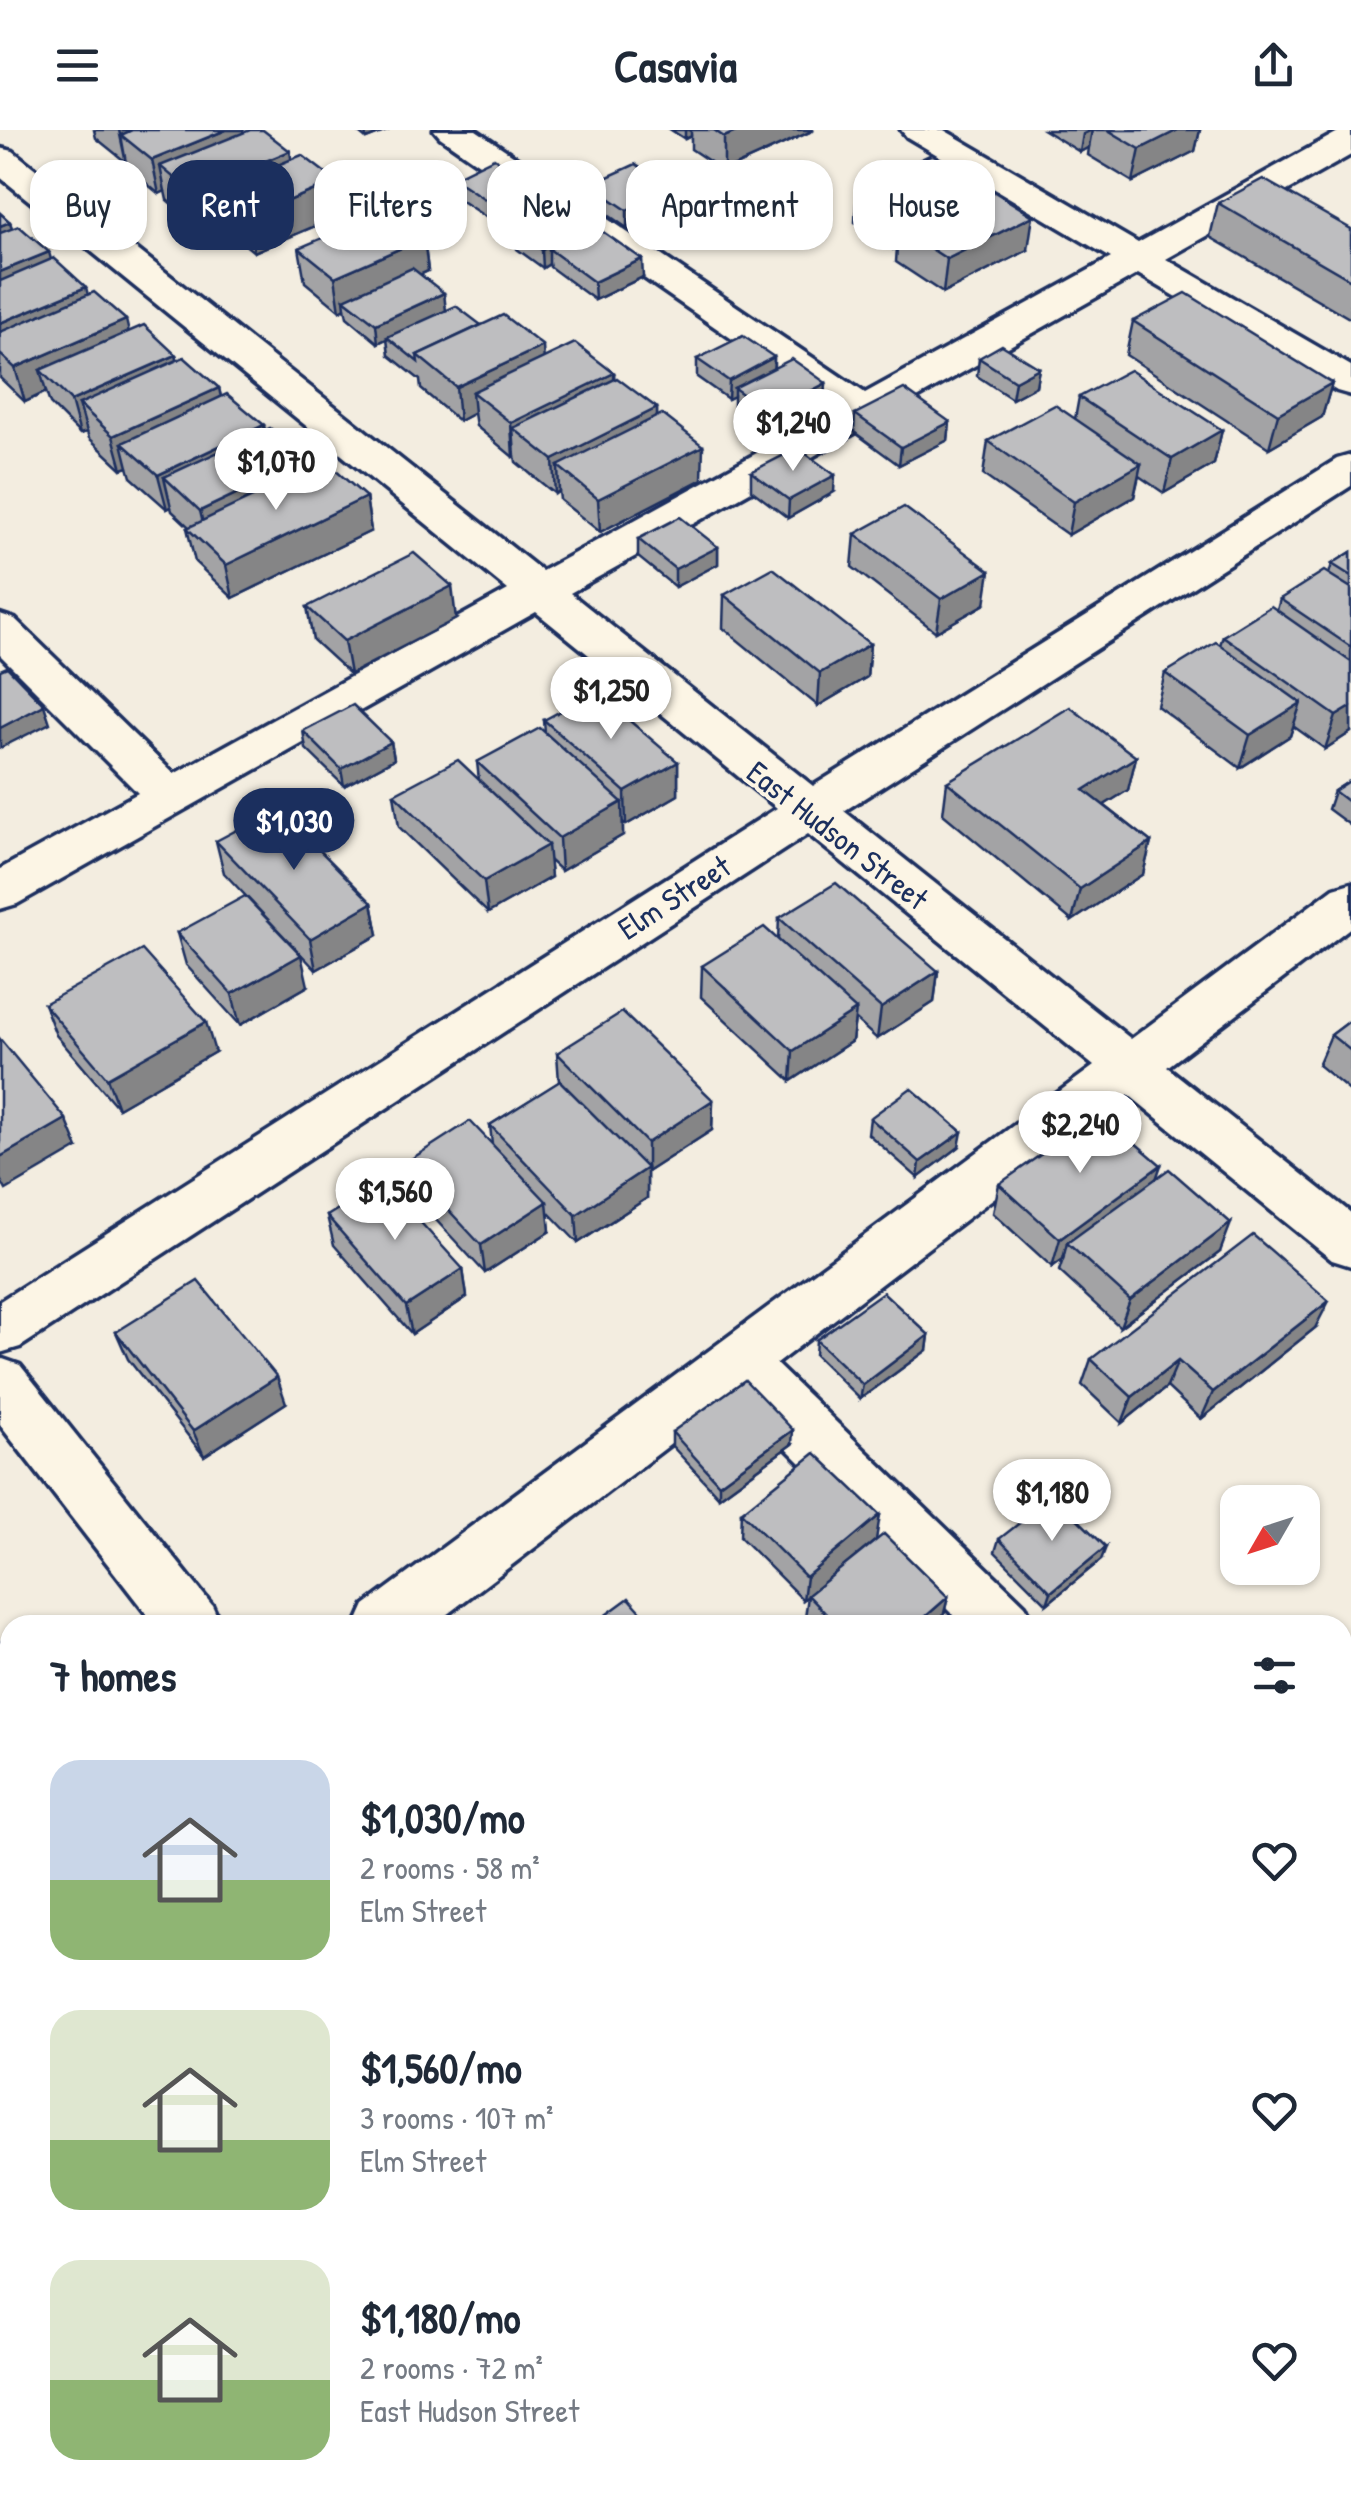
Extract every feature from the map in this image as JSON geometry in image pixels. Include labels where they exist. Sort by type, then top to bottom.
[{"type":"street","points":[[452,130],[864,411]]},
{"type":"street","points":[[919,130],[1351,383]]},
{"type":"street","points":[[0,891],[1351,140]]},
{"type":"street","name":"East Hudson Street","points":[[0,159],[1351,1244]]},
{"type":"street","name":"Elm Street","points":[[0,1330],[1351,468]]},
{"type":"street","points":[[0,629],[169,798]]},
{"type":"street","points":[[399,1615],[1351,901]]},
{"type":"street","points":[[736,1362],[994,1615]]},
{"type":"street","points":[[0,1382],[183,1615]]},
{"type":"building","points":[[132,130],[226,130],[152,160],[121,135]]},
{"type":"building","points":[[250,130],[263,130],[290,151],[268,160],[175,160]]},
{"type":"building","points":[[714,130],[740,130],[724,137]]},
{"type":"building","points":[[1108,130],[1178,130],[1140,149]]},
{"type":"building","points":[[932,154],[942,160],[919,160]]},
{"type":"building","points":[[302,155],[314,164],[314,190],[294,199],[294,160],[290,160]]},
{"type":"building","points":[[487,161],[487,200],[467,187],[467,171]]},
{"type":"building","points":[[626,169],[626,209],[606,196],[606,178]]},
{"type":"building","points":[[1263,179],[1351,229],[1351,280],[1218,203]]},
{"type":"building","points":[[995,192],[1033,216],[995,235]]},
{"type":"building","points":[[0,213],[10,222],[0,226]]},
{"type":"building","points":[[19,226],[30,236],[30,250],[49,252],[0,272],[0,233]]},
{"type":"building","points":[[606,234],[642,259],[594,282],[550,250],[606,250]]},
{"type":"building","points":[[314,242],[314,250],[397,250],[335,277],[299,248]]},
{"type":"building","points":[[933,250],[965,250],[947,259]]},
{"type":"building","points":[[54,258],[86,287],[0,323],[0,281]]},
{"type":"building","points":[[412,268],[444,293],[376,324],[344,299]]},
{"type":"building","points":[[94,292],[126,320],[15,368],[0,354],[0,332]]},
{"type":"building","points":[[1186,293],[1332,383],[1278,414],[1133,321]]},
{"type":"building","points":[[456,306],[481,325],[417,355],[418,362],[387,337]]},
{"type":"building","points":[[503,315],[543,346],[456,387],[417,355]]},
{"type":"building","points":[[144,325],[176,355],[71,401],[40,370]]},
{"type":"building","points":[[743,336],[774,357],[729,381],[697,359]]},
{"type":"building","points":[[575,343],[614,373],[511,423],[472,392]]},
{"type":"building","points":[[1002,345],[1039,368],[1015,381],[979,358]]},
{"type":"building","points":[[184,357],[219,388],[113,436],[79,404]]},
{"type":"building","points":[[792,359],[826,383],[769,413],[734,388]]},
{"type":"building","points":[[1130,370],[1222,430],[1172,459],[1079,397]]},
{"type":"building","points":[[617,378],[657,408],[553,460],[513,428]]},
{"type":"building","points":[[904,389],[950,422],[901,447],[855,414]]},
{"type":"building","points":[[227,394],[264,425],[158,475],[122,443]]},
{"type":"building","points":[[1055,405],[1141,464],[1074,502],[988,441]]},
{"type":"building","points":[[662,414],[703,446],[598,499],[558,466]]},
{"type":"building","points":[[270,428],[307,460],[200,511],[164,477]]},
{"type":"building","points":[[798,448],[835,475],[789,500],[751,472]]},
{"type":"building","points":[[326,462],[366,497],[226,565],[187,528]]},
{"type":"building","points":[[904,507],[990,571],[941,599],[855,534]]},
{"type":"building","points":[[680,517],[718,547],[675,569],[638,539]]},
{"type":"building","points":[[1351,552],[1351,576],[1332,564]]},
{"type":"building","points":[[414,553],[452,586],[344,641],[307,607]]},
{"type":"building","points":[[773,568],[870,644],[820,673],[724,595]]},
{"type":"building","points":[[1324,571],[1351,588],[1351,647],[1280,599]]},
{"type":"building","points":[[1271,606],[1351,662],[1351,707],[1336,716],[1223,636]]},
{"type":"building","points":[[1216,642],[1301,703],[1250,735],[1165,673]]},
{"type":"building","points":[[7,667],[44,705],[0,728],[0,670]]},
{"type":"building","points":[[596,692],[678,762],[625,792],[544,720]]},
{"type":"building","points":[[353,705],[391,742],[341,769],[303,731]]},
{"type":"building","points":[[1070,707],[1136,757],[1084,790],[1151,842],[1080,889],[947,782]]},
{"type":"building","points":[[540,728],[622,802],[559,838],[477,762]]},
{"type":"building","points":[[458,760],[548,845],[484,881],[394,794]]},
{"type":"building","points":[[1351,780],[1351,804],[1334,791]]},
{"type":"building","points":[[278,808],[372,903],[310,939],[216,841]]},
{"type":"building","points":[[836,883],[938,971],[881,1008],[779,918]]},
{"type":"building","points":[[245,896],[301,955],[232,994],[177,933]]},
{"type":"building","points":[[764,927],[856,1010],[793,1051],[702,966]]},
{"type":"building","points":[[142,950],[206,1022],[107,1078],[44,1004]]},
{"type":"building","points":[[622,1012],[713,1100],[647,1143],[557,1053]]},
{"type":"building","points":[[1351,1020],[1351,1051],[1331,1035]]},
{"type":"building","points":[[0,1039],[66,1119],[0,1157]]},
{"type":"building","points":[[560,1081],[647,1168],[576,1215],[490,1125]]},
{"type":"building","points":[[911,1088],[962,1132],[920,1162],[870,1118]]},
{"type":"building","points":[[1100,1113],[1161,1165],[1060,1239],[999,1184]]},
{"type":"building","points":[[470,1121],[547,1202],[481,1245],[405,1163]]},
{"type":"building","points":[[1169,1169],[1231,1223],[1130,1300],[1067,1243]]},
{"type":"building","points":[[383,1181],[463,1269],[406,1306],[327,1216]]},
{"type":"building","points":[[1253,1235],[1329,1301],[1213,1392],[1178,1361],[1132,1397],[1091,1359]]},
{"type":"building","points":[[198,1281],[277,1377],[193,1431],[116,1332]]},
{"type":"building","points":[[883,1292],[929,1335],[863,1385],[816,1340]]},
{"type":"building","points":[[745,1380],[793,1430],[719,1484],[672,1432]]},
{"type":"building","points":[[815,1453],[880,1515],[806,1577],[741,1512]]},
{"type":"building","points":[[1054,1496],[1106,1547],[1051,1592],[999,1539]]},
{"type":"building","points":[[884,1534],[948,1597],[927,1615],[827,1615],[808,1595]]},
{"type":"building","points":[[629,1598],[644,1615],[606,1615]]}]
